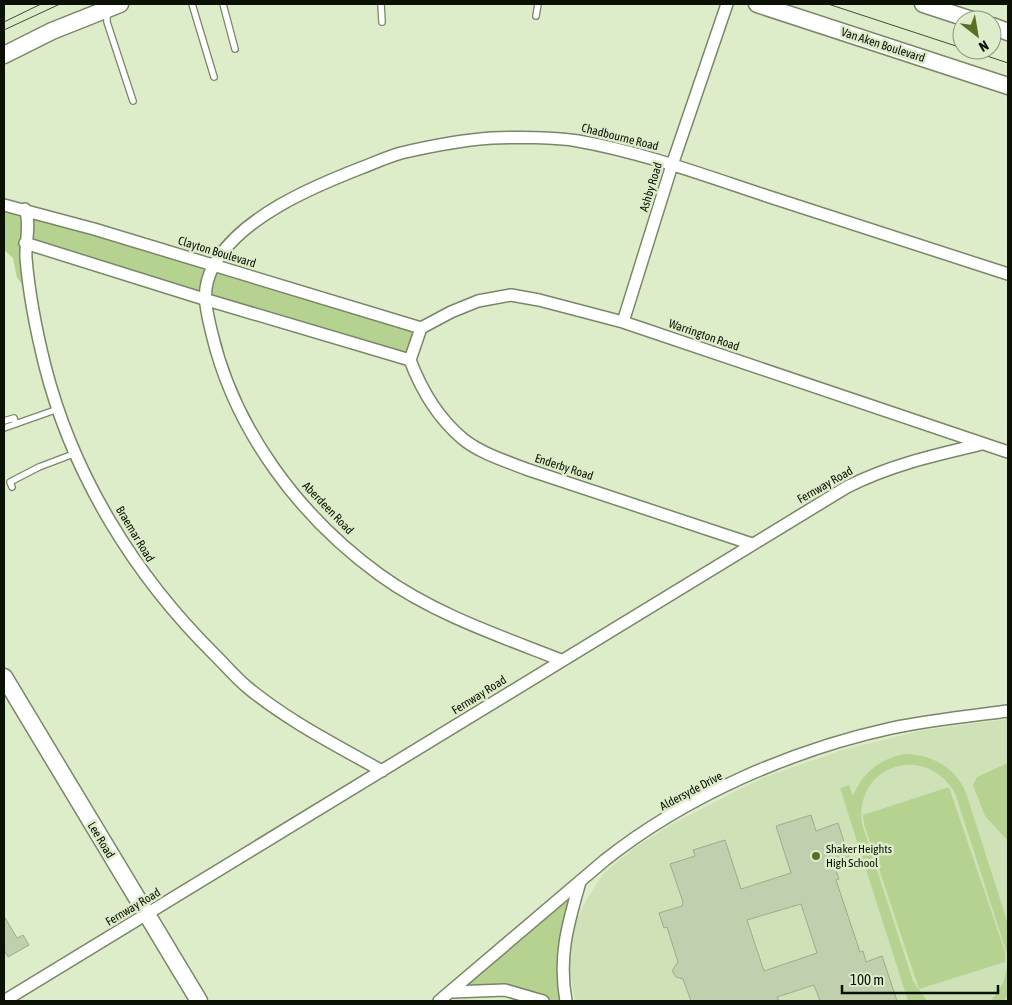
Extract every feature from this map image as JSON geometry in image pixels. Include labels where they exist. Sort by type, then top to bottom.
[{"type":"main road","name":"Van Aken Boulevard","points":[[757,4],[1008,86]]},
{"type":"main road","points":[[923,4],[952,13]]},
{"type":"main road","points":[[4,55],[114,6]]},
{"type":"main road","name":"Lee Road","points":[[4,677],[199,1001]]},
{"type":"street","name":"Ashby Road","points":[[623,322],[672,165],[727,4]]},
{"type":"street","name":"Chadbourne Road","points":[[214,266],[244,229],[309,188],[406,152],[443,144],[495,138],[576,140],[672,165],[1008,274]]},
{"type":"street","name":"Clayton Boulevard","points":[[4,206],[25,210],[421,328]]},
{"type":"street","name":"Braemar Road","points":[[25,210],[28,219],[25,243],[30,294],[45,366],[58,409],[94,493],[140,568],[167,604],[247,687],[300,724],[382,771]]},
{"type":"street","points":[[25,243],[204,300],[410,360],[421,328]]},
{"type":"street","name":"Aberdeen Road","points":[[214,266],[204,300],[218,360],[232,396],[264,454],[302,504],[342,544],[381,576],[440,610],[561,660]]},
{"type":"street","name":"Warrington Road","points":[[421,328],[451,312],[478,301],[511,295],[623,322],[1008,452]]},
{"type":"street","name":"Enderby Road","points":[[410,360],[418,380],[439,413],[464,440],[493,456],[526,469],[752,544]]},
{"type":"street","name":"Fernway Road","points":[[4,1001],[752,544],[876,472],[982,444]]},
{"type":"street","name":"Aldersyde Drive","points":[[439,1001],[628,842],[688,806],[783,762],[830,745],[891,728],[956,717],[1008,712]]},
{"type":"street","points":[[566,1001],[563,949],[580,882]]},
{"type":"street","points":[[452,992],[505,990],[543,1001]]},
{"type":"lane","points":[[192,4],[214,77]]},
{"type":"lane","points":[[222,4],[235,49]]},
{"type":"lane","points":[[381,4],[382,22]]},
{"type":"lane","points":[[536,16],[538,4]]},
{"type":"lane","points":[[114,6],[107,22],[133,101]]},
{"type":"lane","points":[[4,428],[58,409]]},
{"type":"lane","points":[[4,421],[14,418],[16,424]]},
{"type":"lane","points":[[12,487],[10,482],[76,453]]},
{"type":"shaded area","points":[[4,205],[421,328],[410,360],[26,243],[30,293],[17,278],[13,258],[4,250]]},
{"type":"shaded area","name":"Shaker Heights High School","points":[[1008,719],[1008,1001],[575,1001],[569,965],[573,932],[578,917],[603,874],[634,848],[674,823],[765,777],[842,750],[924,730]]},
{"type":"shaded area","points":[[905,754],[925,757],[942,764],[956,776],[966,793],[1008,924],[1008,995],[1004,1001],[990,1001],[1004,980],[1007,968],[1007,954],[955,793],[942,777],[927,768],[910,765],[894,767],[880,775],[869,787],[862,804],[862,824],[913,981],[927,1001],[908,1001],[840,788],[849,785],[853,796],[862,780],[873,768],[888,759]]},
{"type":"shaded area","points":[[1008,763],[1008,841],[985,816],[973,785],[977,777]]},
{"type":"shaded area","points":[[949,787],[1005,952],[1005,962],[919,989],[864,824],[863,815]]},
{"type":"shaded area","points":[[580,882],[567,928],[566,1001],[543,1001],[521,993],[452,992]]},
{"type":"building","points":[[811,815],[816,831],[838,823],[850,860],[834,865],[839,879],[836,880],[860,952],[863,951],[866,962],[882,956],[897,1001],[820,1001],[814,985],[777,997],[779,1001],[691,1001],[683,979],[676,977],[672,971],[678,962],[667,927],[664,928],[659,913],[682,906],[683,902],[670,864],[695,856],[693,850],[725,840],[741,889],[791,873],[776,826]],"holes":[[[801,904],[817,953],[764,971],[747,920]]]},
{"type":"building","points":[[4,916],[17,938],[23,935],[29,945],[8,957],[4,950]]},
{"type":"tram line","points":[[4,22],[41,4]]},
{"type":"tram line","points":[[4,30],[60,4]]},
{"type":"tram line","points":[[828,4],[952,45]]},
{"type":"tram line","points":[[999,60],[1008,63]]},
{"type":"place","name":"Shaker Heights High School","points":[[816,856]]}]
